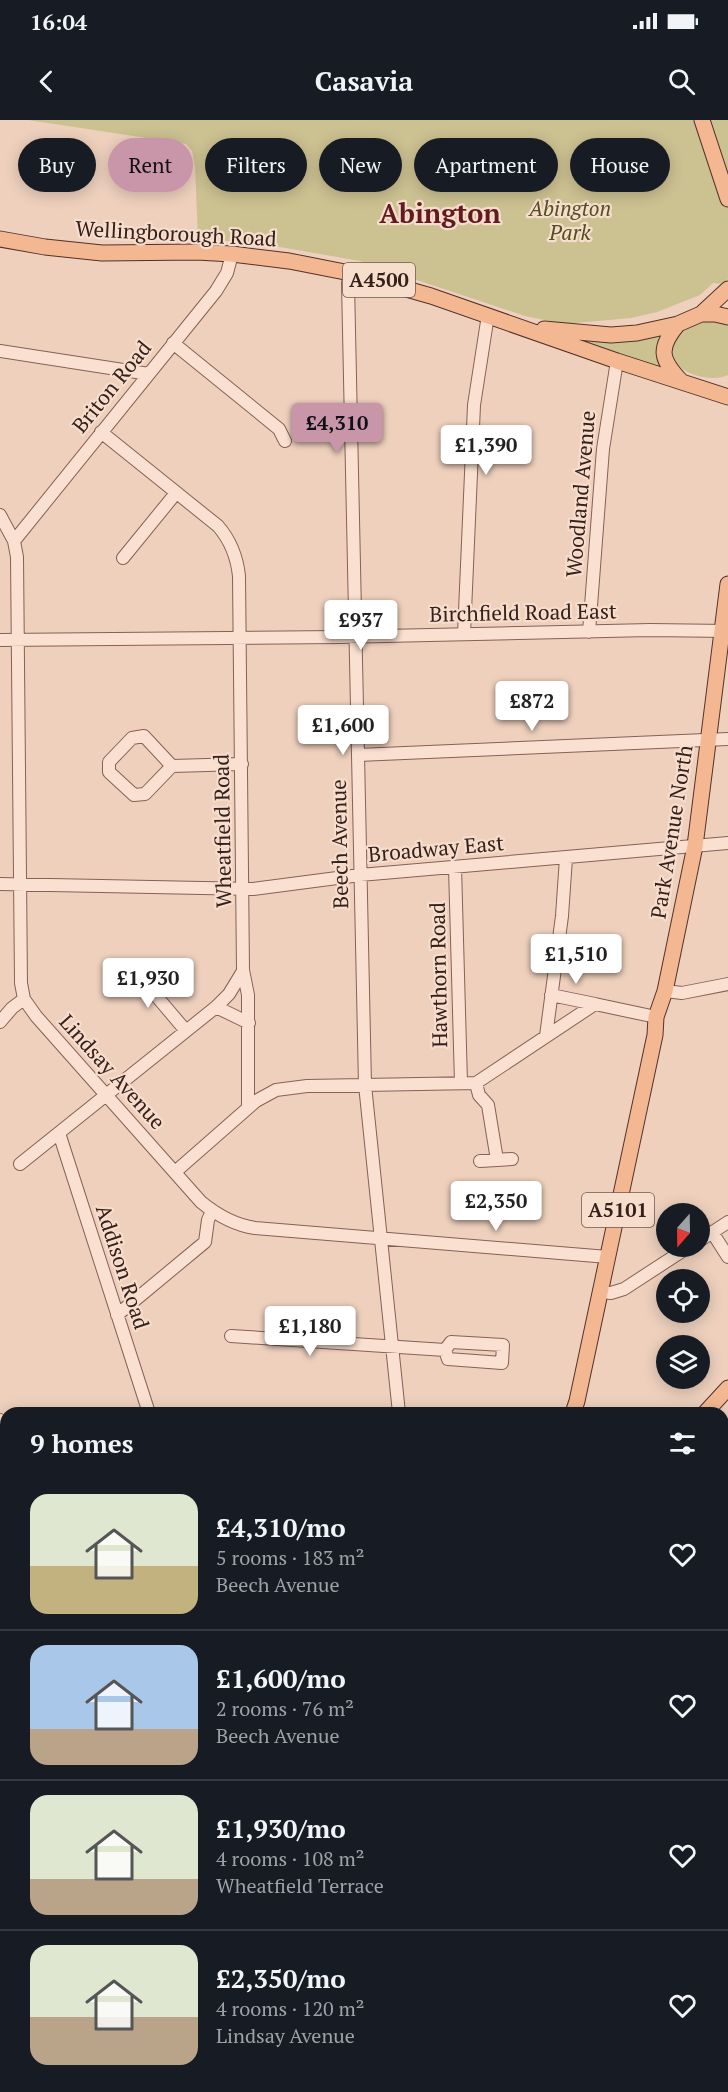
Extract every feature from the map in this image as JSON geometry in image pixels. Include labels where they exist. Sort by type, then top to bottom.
[{"type":"main road","points":[[702,120],[728,199]]},
{"type":"main road","name":"Wellingborough Road","points":[[0,239],[102,253],[197,252],[232,255],[289,261],[350,273],[377,279],[488,315],[616,361]]},
{"type":"main road","name":"Wellingborough Road","points":[[701,314],[727,286]]},
{"type":"main road","name":"Wellingborough Road","points":[[521,326],[611,335],[637,333],[678,324],[701,314],[728,317]]},
{"type":"main road","points":[[678,324],[665,343],[664,358],[668,366],[684,383]]},
{"type":"main road","name":"A4500","points":[[616,361],[706,390]]},
{"type":"main road","points":[[706,390],[728,384]]},
{"type":"main road","points":[[706,390],[728,398]]},
{"type":"main road","name":"Park Avenue North","points":[[576,1407],[656,1035],[656,1017],[665,991],[695,846],[725,631],[728,584]]},
{"type":"main road","points":[[711,1407],[728,1388]]},
{"type":"street","name":"Briton Road","points":[[14,541],[223,281],[230,267],[232,255]]},
{"type":"street","name":"Beech Avenue","points":[[350,273],[348,283],[364,1085],[398,1407]]},
{"type":"street","points":[[464,634],[474,405],[484,329],[488,315]]},
{"type":"street","points":[[173,343],[279,429],[285,441]]},
{"type":"street","points":[[0,351],[149,374]]},
{"type":"street","name":"Woodland Avenue","points":[[589,632],[603,449],[616,361]]},
{"type":"street","name":"Wheatfield Road","points":[[101,432],[218,526],[232,547],[238,568],[243,970],[248,995],[249,1023],[248,1107]]},
{"type":"street","points":[[123,558],[176,493]]},
{"type":"street","points":[[0,515],[14,541],[17,557],[21,983],[24,999],[12,1008],[0,1022]]},
{"type":"street","name":"Birchfield Road East","points":[[0,640],[725,631]]},
{"type":"street","points":[[172,765],[145,795],[134,795],[109,772],[108,762],[132,738],[144,736],[172,765],[242,764]]},
{"type":"street","points":[[358,755],[728,739]]},
{"type":"street","name":"Broadway East","points":[[0,884],[243,890],[360,875],[728,843]]},
{"type":"street","points":[[546,1036],[562,916],[566,858]]},
{"type":"street","name":"Hawthorn Road","points":[[455,867],[461,1083]]},
{"type":"street","points":[[124,970],[147,984],[186,1031]]},
{"type":"street","points":[[20,1164],[216,1007],[230,994],[243,970]]},
{"type":"street","points":[[665,991],[682,993],[728,984]]},
{"type":"street","points":[[551,995],[656,1017]]},
{"type":"street","name":"Lindsay Avenue","points":[[24,999],[36,1016],[212,1211],[238,1224],[255,1228],[608,1257]]},
{"type":"street","points":[[175,1172],[248,1107],[267,1094],[283,1088],[476,1083],[595,1004]]},
{"type":"street","points":[[216,1007],[249,1023]]},
{"type":"street","points":[[476,1083],[479,1095],[489,1106],[497,1160]]},
{"type":"street","name":"Addison Road","points":[[59,1133],[147,1407]]},
{"type":"street","points":[[480,1161],[512,1159]]},
{"type":"street","points":[[117,1315],[205,1242],[208,1220],[212,1211]]},
{"type":"street","points":[[728,1222],[712,1232],[728,1257]]},
{"type":"street","points":[[601,1292],[617,1292],[624,1289],[673,1257]]},
{"type":"street","points":[[231,1336],[446,1350]]},
{"type":"green space","name":"Abington Park","points":[[28,120],[728,120],[728,279],[723,284],[713,283],[700,295],[657,312],[631,318],[564,324],[525,316],[360,261],[274,246],[198,238],[193,138],[146,138]]},
{"type":"green space","points":[[707,320],[728,322],[728,375],[718,378],[695,375],[684,370],[671,355],[671,345],[678,334]]},
{"type":"green space","points":[[665,331],[666,371],[586,345],[588,338]]},
{"type":"district","name":"Abington","points":[[440,214]]}]
